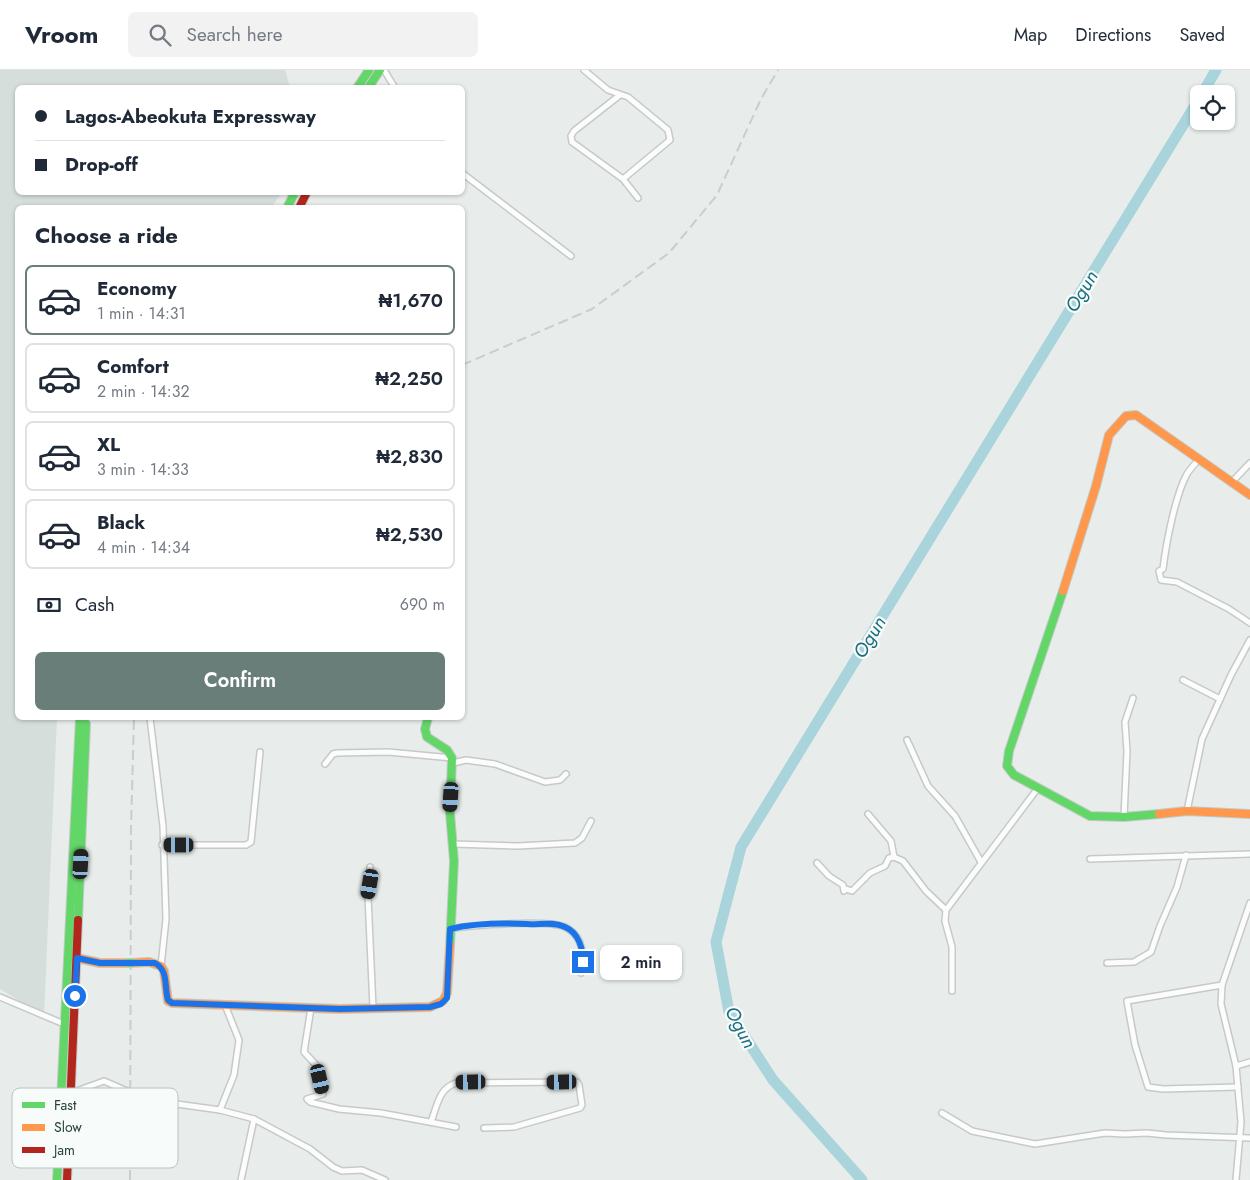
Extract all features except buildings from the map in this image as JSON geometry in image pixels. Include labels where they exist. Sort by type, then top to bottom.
[{"type":"main road","points":[[359,85],[369,70]]},
{"type":"main road","points":[[370,85],[382,70]]},
{"type":"main road","points":[[1250,496],[1136,415],[1126,416],[1109,435],[1074,555],[1009,751],[1007,766],[1009,771],[1090,816],[1124,817],[1187,811],[1250,814]]},
{"type":"main road","points":[[61,1088],[80,720]]},
{"type":"main road","points":[[71,1088],[87,720]]},
{"type":"main road","points":[[77,958],[100,963],[149,962],[161,966],[164,971],[168,1000],[172,1003],[311,1008],[430,1007],[441,1004],[447,998],[453,844],[450,813],[453,761],[447,750],[426,737],[425,729],[427,720]]},
{"type":"street","points":[[382,70],[393,85]]},
{"type":"street","points":[[584,70],[608,90],[628,97],[668,130],[670,140],[623,179]]},
{"type":"street","points":[[620,95],[574,131],[571,136],[572,142],[576,147],[623,179],[638,198]]},
{"type":"street","points":[[465,176],[571,256]]},
{"type":"street","points":[[1198,459],[1187,474],[1182,488],[1163,568],[1159,571],[1161,580],[1177,582],[1229,609],[1250,624]]},
{"type":"street","points":[[1231,484],[1250,463]]},
{"type":"street","points":[[1187,811],[1202,739],[1250,640]]},
{"type":"street","points":[[1183,680],[1220,699]]},
{"type":"street","points":[[1124,817],[1127,751],[1125,722],[1133,698]]},
{"type":"street","points":[[150,720],[152,753],[160,799],[166,919],[161,966]]},
{"type":"street","points":[[907,740],[928,786],[955,816],[981,862]]},
{"type":"street","points":[[162,845],[246,845],[252,842],[260,752]]},
{"type":"street","points":[[325,764],[332,754],[336,752],[388,752],[453,761],[466,760],[495,764],[545,782],[560,780],[566,774]]},
{"type":"street","points":[[952,990],[952,947],[946,921],[946,910],[1038,788]]},
{"type":"street","points":[[868,814],[891,841],[894,857]]},
{"type":"street","points":[[453,844],[518,846],[575,843],[582,838],[590,822]]},
{"type":"street","points":[[1090,859],[1250,854]]},
{"type":"street","points":[[1107,963],[1134,962],[1151,952],[1177,887],[1186,855]]},
{"type":"street","points":[[817,863],[829,876],[842,885],[844,890],[846,888],[852,891],[870,874],[884,866],[889,858],[894,857],[903,861],[926,891],[946,910]]},
{"type":"street","points":[[370,867],[368,896],[373,1008]]},
{"type":"street","points":[[1236,1180],[1242,1122],[1236,1066],[1222,1004],[1222,985],[1250,903]]},
{"type":"street","points":[[450,929],[465,926],[519,923],[551,924],[566,927],[579,941],[583,950],[581,973]]},
{"type":"street","points":[[1222,985],[1127,1001],[1135,1045],[1148,1087],[1163,1089],[1238,1087]]},
{"type":"street","points":[[1,999],[64,1024]]},
{"type":"street","points":[[220,1110],[234,1075],[239,1040],[225,1005]]},
{"type":"street","points":[[311,1008],[304,1052],[316,1064],[323,1094],[307,1099],[310,1102],[323,1106],[381,1113],[456,1127]]},
{"type":"street","points":[[1236,1066],[1250,1062]]},
{"type":"street","points":[[85,1088],[104,1081],[120,1088]]},
{"type":"street","points":[[431,1122],[443,1090],[448,1085],[456,1083],[576,1082],[579,1084],[582,1105],[580,1108],[514,1127],[484,1128]]},
{"type":"street","points":[[178,1104],[220,1110],[254,1119],[310,1149],[333,1167],[342,1171],[362,1170],[385,1180]]},
{"type":"street","points":[[942,1113],[972,1131],[1035,1144],[1105,1133],[1240,1136],[1250,1138]]},
{"type":"street","points":[[241,1180],[254,1119]]},
{"type":"shaded area","points":[[0,70],[285,70],[289,85],[15,85],[15,195],[280,195],[273,205],[15,205],[15,720],[57,720],[44,1016],[0,989]]},
{"type":"waterway","name":"Ogun","points":[[1207,85],[1216,70]]},
{"type":"waterway","name":"Ogun","points":[[862,1180],[773,1080],[729,1012],[716,942],[741,847],[1190,114]]},
{"type":"railway","points":[[465,364],[592,309],[669,253],[717,195],[761,99],[778,70]]},
{"type":"railway","points":[[130,1088],[131,828],[134,720]]},
{"type":"railway","points":[[130,1168],[130,1180]]},
{"type":"traffic: fast","points":[[359,85],[369,70]]},
{"type":"traffic: fast","points":[[370,85],[380,70]]},
{"type":"traffic: fast","points":[[288,205],[294,195]]},
{"type":"traffic: fast","points":[[1063,591],[1009,751],[1007,766],[1014,775],[1090,816],[1124,817],[1159,814]]},
{"type":"traffic: fast","points":[[62,1088],[80,720]]},
{"type":"traffic: fast","points":[[427,720],[425,729],[427,737],[447,750],[452,758],[450,813],[454,861],[450,945]]},
{"type":"traffic: fast","points":[[78,920],[86,724]]},
{"type":"traffic: fast","points":[[57,1180],[58,1168]]},
{"type":"traffic: slow","points":[[1063,591],[1096,486],[1109,435],[1126,416],[1136,415],[1250,495]]},
{"type":"traffic: slow","points":[[1159,814],[1187,811],[1250,814]]},
{"type":"traffic: slow","points":[[131,963],[149,962],[161,966],[164,971],[168,1001],[172,1003],[340,1009],[430,1007],[443,1001],[447,993],[450,945]]},
{"type":"traffic: slow","points":[[77,958],[100,963],[128,963]]},
{"type":"traffic: jam","points":[[300,205],[306,195]]},
{"type":"traffic: jam","points":[[71,1088],[78,920]]},
{"type":"traffic: jam","points":[[67,1180],[68,1168]]},
{"type":"route","points":[[75,996],[77,958],[112,964],[155,963],[161,966],[164,971],[166,995],[172,1003],[340,1009],[430,1007],[441,1004],[447,998],[450,929],[465,926],[519,923],[551,924],[566,927],[579,941],[583,950],[583,962]]}]
